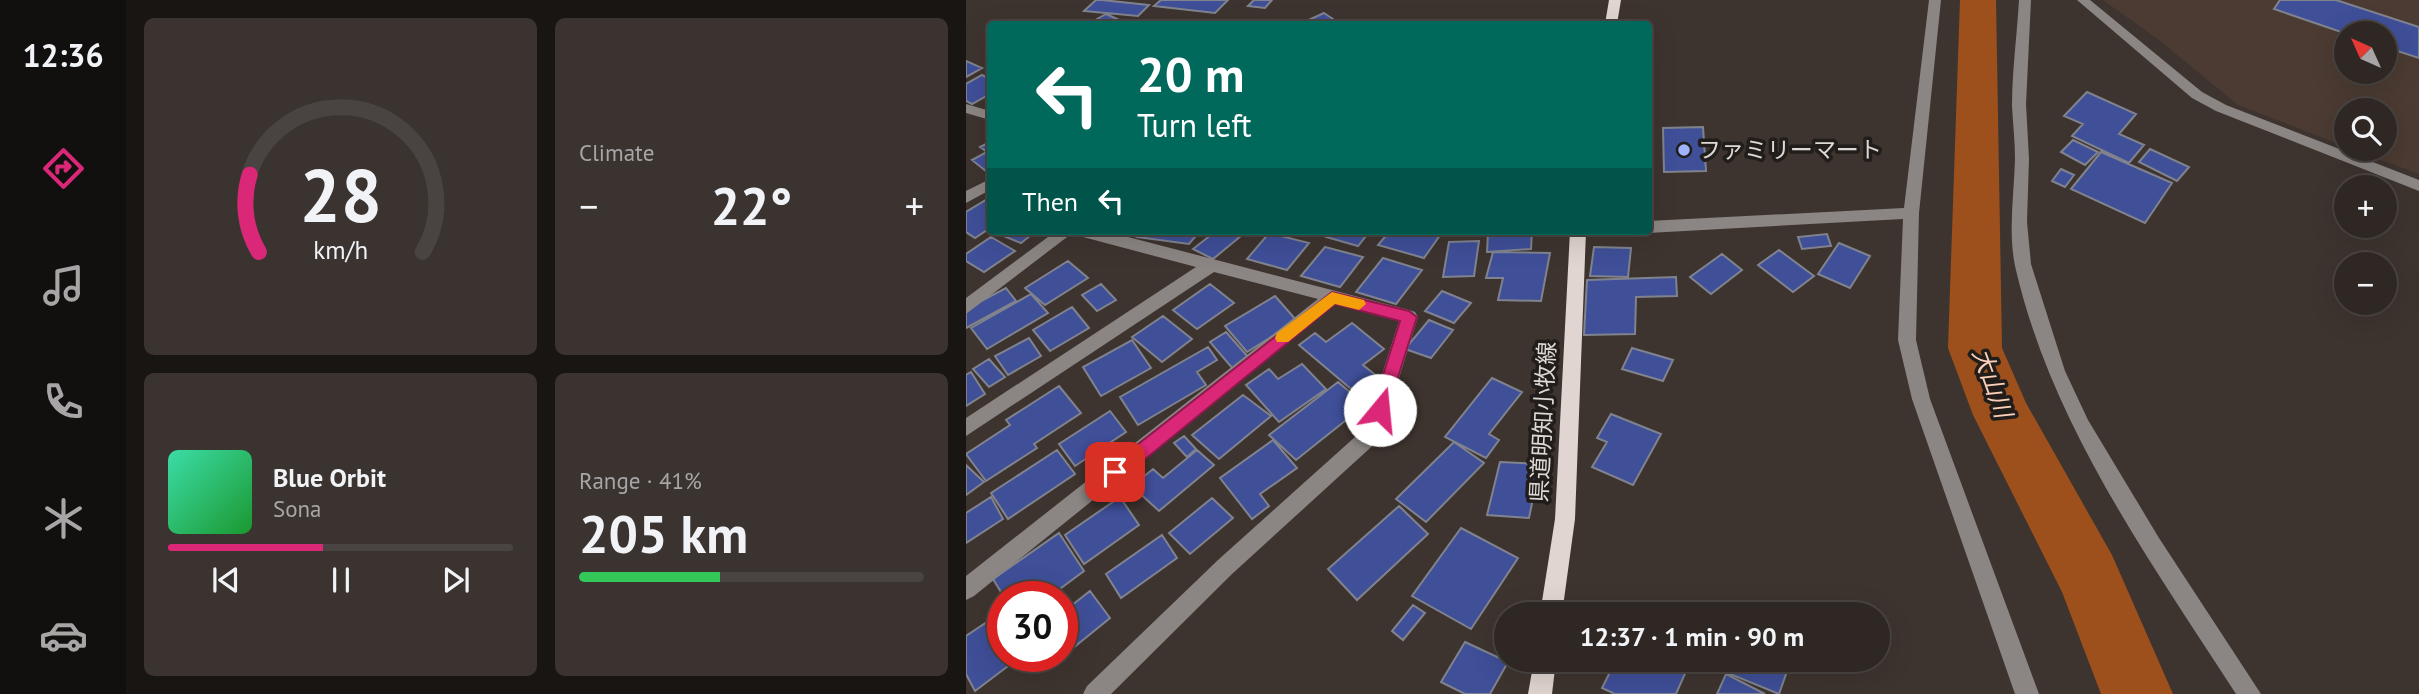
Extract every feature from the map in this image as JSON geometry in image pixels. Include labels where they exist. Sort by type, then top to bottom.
[{"type":"main road","points":[[1612,21],[1615,0]]},
{"type":"main road","name":"県道明知小牧線","points":[[1554,602],[1565,519],[1578,235]]},
{"type":"main road","points":[[1540,694],[1543,672]]},
{"type":"street","points":[[1935,0],[1911,213],[1907,340],[1921,399],[2027,694]]},
{"type":"street","points":[[2025,0],[2019,104],[2022,159],[2019,222],[2023,264],[2056,371],[2081,425],[2152,545],[2249,694]]},
{"type":"street","points":[[2083,0],[2197,95],[2221,108],[2419,186]]},
{"type":"street","points":[[967,109],[987,115]]},
{"type":"street","points":[[966,198],[987,186]]},
{"type":"street","points":[[1652,227],[1911,213]]},
{"type":"street","points":[[966,307],[1062,235]]},
{"type":"street","points":[[1095,694],[1225,567],[1373,433],[1409,317],[1099,235]]},
{"type":"street","points":[[966,428],[1213,264]]},
{"type":"street","points":[[966,589],[1332,298]]},
{"type":"shaded area","points":[[2103,0],[2419,0],[2419,174],[2384,161],[2397,161],[2397,98],[2334,98],[2334,142],[2238,105],[2159,40]]},
{"type":"building","points":[[1096,0],[1149,5],[1138,16],[1084,11]]},
{"type":"building","points":[[1161,0],[1228,0],[1215,13],[1154,6]]},
{"type":"building","points":[[1254,0],[1272,0],[1265,8],[1248,6]]},
{"type":"building","points":[[2280,0],[2336,0],[2419,27],[2419,58],[2398,51],[2398,21],[2334,21],[2334,30],[2274,9]]},
{"type":"building","points":[[1324,13],[1336,21],[1307,21]]},
{"type":"building","points":[[1106,14],[1121,21],[1093,21]]},
{"type":"building","points":[[966,61],[982,68],[966,77]]},
{"type":"building","points":[[982,75],[987,78],[987,96],[972,104],[966,101],[966,84]]},
{"type":"building","points":[[2087,92],[2136,114],[2119,134],[2144,145],[2129,163],[2072,136],[2083,124],[2064,116]]},
{"type":"building","points":[[1703,127],[1706,171],[1664,172],[1663,128]]},
{"type":"building","points":[[2073,140],[2098,152],[2085,165],[2061,152]]},
{"type":"building","points":[[2150,149],[2189,167],[2177,181],[2139,162]]},
{"type":"building","points":[[987,152],[987,172],[972,160]]},
{"type":"building","points":[[2101,152],[2172,183],[2145,223],[2071,189]]},
{"type":"building","points":[[2061,169],[2074,175],[2065,187],[2052,181]]},
{"type":"building","points":[[987,199],[987,230],[975,238],[966,232],[966,212]]},
{"type":"building","points":[[1827,234],[1831,246],[1802,249],[1798,237]]},
{"type":"building","points":[[1001,235],[1031,235],[1021,243]]},
{"type":"building","points":[[1139,235],[1197,235],[1189,244],[1137,237]]},
{"type":"building","points":[[1211,235],[1242,235],[1213,259],[1193,249]]},
{"type":"building","points":[[1267,235],[1309,243],[1287,270],[1247,259]]},
{"type":"building","points":[[1327,235],[1367,235],[1358,246],[1326,237]]},
{"type":"building","points":[[1387,235],[1440,235],[1424,258],[1378,245]]},
{"type":"building","points":[[1488,235],[1532,235],[1531,249],[1487,252]]},
{"type":"building","points":[[991,237],[1015,251],[984,272],[966,261],[966,254]]},
{"type":"building","points":[[1479,241],[1474,276],[1443,277],[1449,242]]},
{"type":"building","points":[[1839,243],[1870,256],[1850,288],[1818,274]]},
{"type":"building","points":[[1325,247],[1363,257],[1340,287],[1301,276]]},
{"type":"building","points":[[1594,247],[1631,248],[1628,277],[1590,276]]},
{"type":"building","points":[[1779,250],[1814,276],[1793,292],[1758,265]]},
{"type":"building","points":[[1493,252],[1550,253],[1541,301],[1498,300],[1503,278],[1486,278]]},
{"type":"building","points":[[1722,254],[1742,270],[1711,294],[1690,277]]},
{"type":"building","points":[[1383,258],[1422,270],[1396,304],[1356,292]]},
{"type":"building","points":[[1068,261],[1088,278],[1045,305],[1025,288]]},
{"type":"building","points":[[1676,277],[1677,296],[1636,297],[1635,334],[1584,335],[1587,280]]},
{"type":"building","points":[[1101,284],[1116,300],[1097,311],[1082,295]]},
{"type":"building","points":[[1210,284],[1234,303],[1197,329],[1173,310]]},
{"type":"building","points":[[1006,288],[1016,301],[966,328],[966,309]]},
{"type":"building","points":[[1442,291],[1471,303],[1454,323],[1425,311]]},
{"type":"building","points":[[1031,294],[1048,313],[987,349],[971,328]]},
{"type":"building","points":[[1275,296],[1297,321],[1247,352],[1225,326]]},
{"type":"building","points":[[1072,307],[1089,328],[1050,351],[1033,330]]},
{"type":"building","points":[[1163,316],[1192,339],[1162,362],[1132,337]]},
{"type":"building","points":[[1429,320],[1453,330],[1431,358],[1405,349]]},
{"type":"building","points":[[1352,323],[1384,349],[1363,365],[1378,377],[1357,394],[1299,345],[1315,333],[1326,342]]},
{"type":"building","points":[[1226,332],[1249,358],[1233,369],[1210,342]]},
{"type":"building","points":[[1029,338],[1041,356],[1008,375],[995,356]]},
{"type":"building","points":[[1132,340],[1151,368],[1101,396],[1083,367]]},
{"type":"building","points":[[1208,347],[1217,360],[1197,372],[1206,385],[1138,425],[1120,397]]},
{"type":"building","points":[[1632,348],[1673,360],[1663,381],[1622,369]]},
{"type":"building","points":[[989,359],[1005,377],[989,387],[973,369]]},
{"type":"building","points":[[1302,364],[1326,389],[1279,422],[1246,385],[1269,369],[1278,379]]},
{"type":"building","points":[[971,372],[985,394],[966,406],[966,375]]},
{"type":"building","points":[[1492,378],[1522,392],[1489,434],[1499,440],[1486,458],[1445,437]]},
{"type":"building","points":[[1338,382],[1365,405],[1296,460],[1269,435]]},
{"type":"building","points":[[1059,386],[1081,413],[1034,444],[1037,448],[986,481],[966,454],[1010,425],[1006,420]]},
{"type":"building","points":[[1243,395],[1271,416],[1219,459],[1192,435]]},
{"type":"building","points":[[1110,411],[1126,432],[1075,466],[1059,444]]},
{"type":"building","points":[[1611,414],[1661,434],[1633,485],[1592,467],[1607,442],[1597,438]]},
{"type":"building","points":[[1184,436],[1196,449],[1187,457],[1174,443]]},
{"type":"building","points":[[1273,440],[1297,468],[1260,494],[1269,506],[1252,519],[1220,478]]},
{"type":"building","points":[[1454,442],[1484,463],[1426,522],[1396,499]]},
{"type":"building","points":[[1057,450],[1075,474],[1008,519],[991,493]]},
{"type":"building","points":[[1197,450],[1214,465],[1159,511],[1132,486],[1153,469],[1163,478]]},
{"type":"building","points":[[1500,462],[1540,464],[1529,518],[1487,515]]},
{"type":"building","points":[[966,465],[984,482],[966,495]]},
{"type":"building","points":[[991,497],[1003,519],[966,543],[966,513]]},
{"type":"building","points":[[1120,497],[1139,525],[1084,564],[1065,535]]},
{"type":"building","points":[[1212,498],[1233,518],[1190,554],[1169,533]]},
{"type":"building","points":[[1399,506],[1428,534],[1357,600],[1328,569]]},
{"type":"building","points":[[1461,528],[1518,558],[1471,629],[1412,596]]},
{"type":"building","points":[[1059,533],[1084,571],[1071,581],[993,579]]},
{"type":"building","points":[[1162,535],[1177,558],[1121,598],[1106,574]]},
{"type":"building","points":[[1090,591],[1110,618],[1078,644],[1078,600]]},
{"type":"building","points":[[1413,605],[1425,613],[1403,640],[1392,631]]},
{"type":"building","points":[[987,622],[987,672],[1000,672],[975,691],[966,674],[966,636]]},
{"type":"building","points":[[1465,642],[1494,655],[1494,672],[1502,672],[1490,694],[1465,694],[1441,682]]},
{"type":"building","points":[[1610,672],[1686,672],[1676,694],[1615,694],[1602,688]]},
{"type":"building","points":[[1731,672],[1787,672],[1779,694],[1730,674]]},
{"type":"building","points":[[1726,674],[1765,694],[1717,694]]},
{"type":"waterway","name":"大山川","points":[[1978,0],[1975,348],[2002,415],[2089,578],[2137,694]]},
{"type":"slow traffic","points":[[1282,338],[1332,298],[1359,304]]},
{"type":"place","name":"ファミリーマート","points":[[1684,150]]},
{"type":"route","points":[[1115,472],[1332,298],[1409,317],[1380,410]]}]
